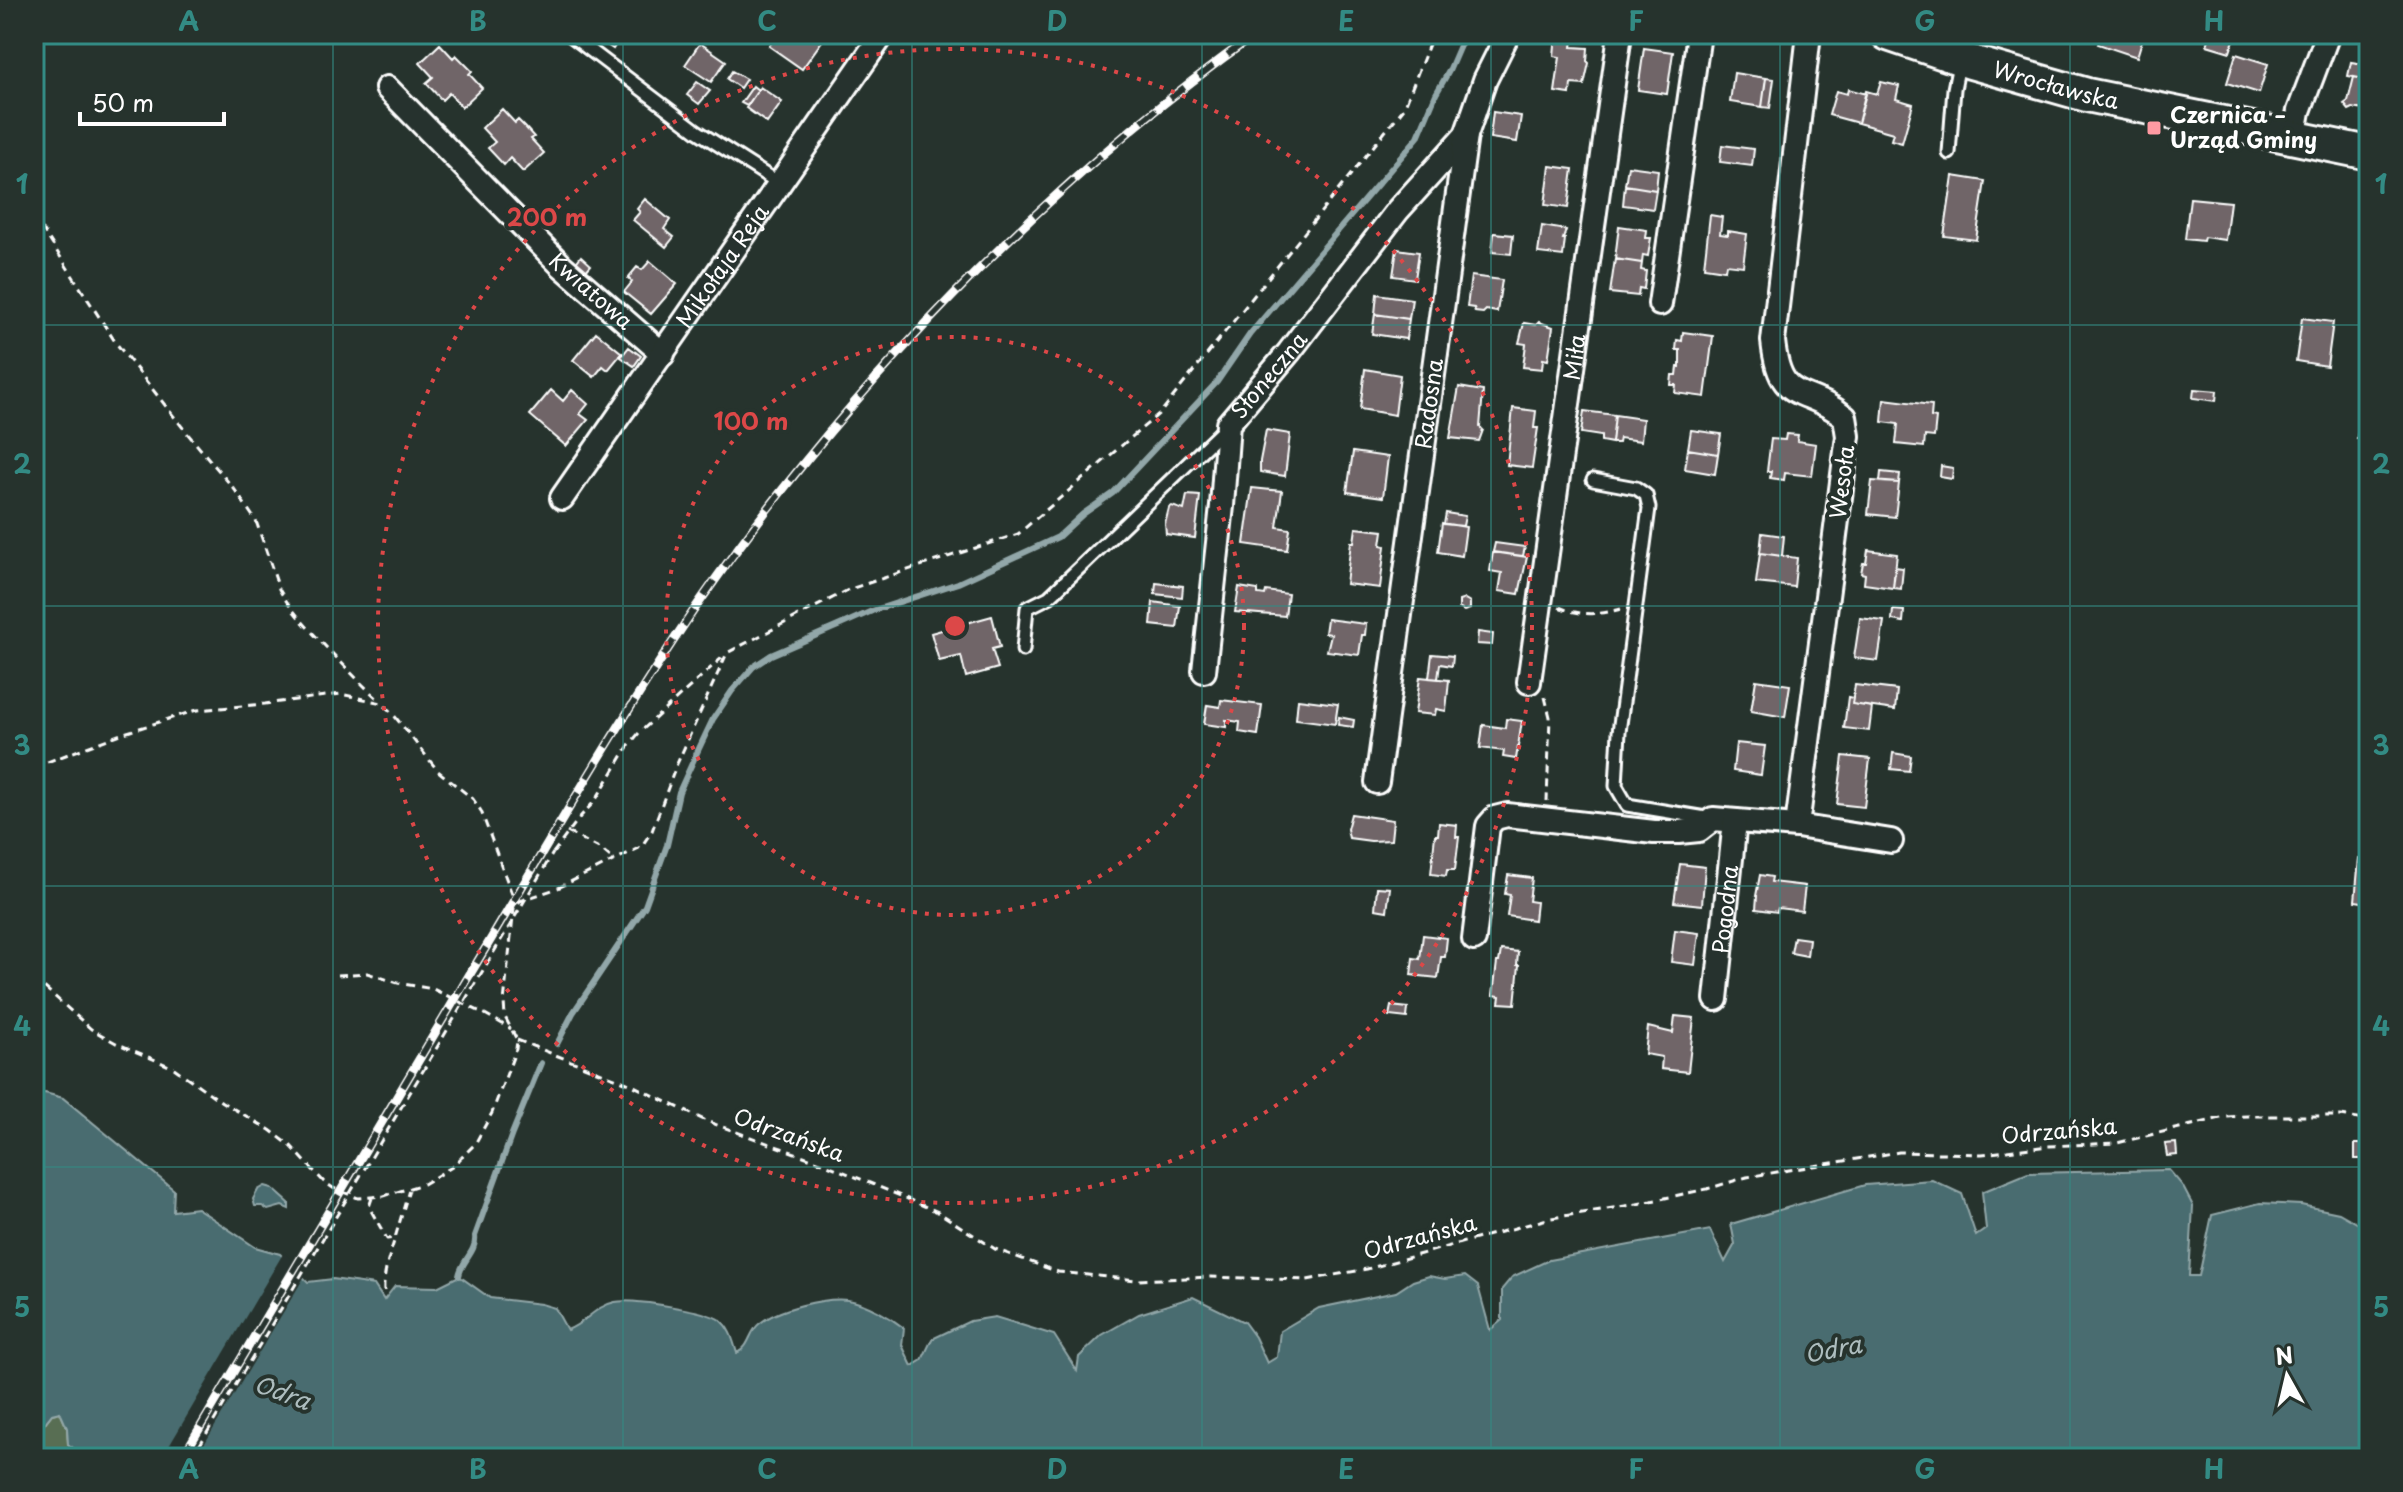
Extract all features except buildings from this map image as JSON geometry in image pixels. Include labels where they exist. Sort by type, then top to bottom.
[{"type":"main road","name":"Wrocławska","points":[[1888,34],[1960,59],[2087,95],[2369,153]]},
{"type":"street","name":"Radosna","points":[[1377,782],[1466,135],[1485,80],[1508,34]]},
{"type":"street","name":"Miła","points":[[1530,673],[1620,34]]},
{"type":"street","points":[[1660,304],[1699,34]]},
{"type":"street","name":"Wesoła","points":[[1797,826],[1848,436],[1845,417],[1829,403],[1788,387],[1775,365],[1773,341],[1809,34]]},
{"type":"street","points":[[2294,139],[2299,111],[2328,34]]},
{"type":"street","name":"Mikołaja Reja","points":[[562,498],[780,184],[876,37]]},
{"type":"street","name":"Kwiatowa","points":[[387,88],[562,266],[663,354]]},
{"type":"street","name":"Słoneczna","points":[[1204,671],[1228,424],[1298,341],[1398,210],[1466,135]]},
{"type":"street","points":[[1474,939],[1488,826],[1495,818],[1507,815],[1654,832],[1699,830],[1724,820],[1797,826],[1891,841]]},
{"type":"street","name":"Pogodna","points":[[1716,999],[1724,820]]},
{"type":"lane","points":[[569,34],[697,131],[780,184]]},
{"type":"lane","points":[[1949,153],[1954,89],[1960,59]]},
{"type":"lane","points":[[1023,650],[1027,608],[1049,597],[1228,424]]},
{"type":"lane","points":[[1593,480],[1636,488],[1646,495],[1649,508],[1619,732],[1616,786],[1627,805],[1724,820]]},
{"type":"path","points":[[192,1458],[553,853],[595,801],[639,733],[727,653],[850,589],[1018,534],[1161,412],[1404,108],[1433,34]]},
{"type":"path","points":[[34,216],[116,343],[235,490],[256,521],[284,599],[355,679],[393,714],[438,771],[473,799],[484,819],[516,905]]},
{"type":"path","points":[[1541,594],[1556,606],[1575,614],[1602,614],[1636,605]]},
{"type":"path","points":[[34,978],[91,1029],[174,1068],[222,1102],[270,1130],[291,1146],[333,1188],[352,1197],[373,1198],[423,1184],[452,1167],[475,1144],[498,1100],[516,1049],[517,1040],[505,1017],[504,1002],[512,917],[516,905],[641,847],[652,831],[676,766],[727,653]]},
{"type":"path","points":[[1530,673],[1546,699],[1550,717],[1547,818]]},
{"type":"path","points":[[34,767],[121,734],[197,710],[341,694],[382,703]]},
{"type":"path","points":[[567,832],[601,849],[614,860]]},
{"type":"path","points":[[338,975],[367,973],[398,983],[433,989],[511,1029]]},
{"type":"path","name":"Odrzańska","points":[[517,1040],[630,1084],[706,1121],[823,1163],[938,1212],[995,1249],[1058,1272],[1137,1280],[1211,1277],[1307,1280],[1367,1269],[1551,1218],[1637,1204],[1747,1177],[1899,1152],[1982,1154],[2048,1146],[2117,1143],[2225,1117],[2341,1116],[2369,1121]]},
{"type":"path","points":[[384,1291],[386,1266],[409,1190]]},
{"type":"path","points":[[373,1198],[369,1207],[373,1216],[387,1239],[395,1238]]},
{"type":"green space","points":[[60,1412],[67,1428],[68,1444],[82,1458],[34,1458],[34,1437],[52,1414]]},
{"type":"water","name":"Odra","points":[[45,1093],[63,1098],[174,1190],[173,1211],[197,1208],[255,1247],[280,1254],[308,1282],[333,1279],[374,1285],[384,1300],[395,1286],[437,1287],[459,1276],[490,1298],[555,1308],[567,1330],[615,1302],[669,1306],[720,1320],[729,1331],[737,1353],[745,1347],[759,1324],[777,1314],[814,1302],[848,1300],[878,1311],[904,1328],[902,1345],[912,1366],[922,1360],[932,1339],[970,1321],[995,1317],[1054,1335],[1077,1371],[1079,1357],[1102,1335],[1139,1314],[1193,1297],[1244,1322],[1267,1363],[1277,1357],[1280,1331],[1319,1308],[1396,1292],[1413,1281],[1429,1276],[1445,1279],[1465,1276],[1478,1286],[1490,1330],[1502,1320],[1502,1289],[1512,1277],[1549,1260],[1710,1230],[1725,1262],[1735,1244],[1731,1224],[1865,1185],[1932,1180],[1962,1194],[1976,1236],[1986,1229],[1982,1192],[2028,1173],[2169,1170],[2182,1185],[2193,1206],[2189,1276],[2199,1276],[2212,1215],[2260,1203],[2301,1205],[2339,1213],[2369,1230],[2369,1458],[82,1458],[68,1444],[67,1428],[60,1412],[52,1414],[34,1437],[34,1094]]},
{"type":"water","points":[[265,1186],[272,1188],[289,1203],[289,1209],[282,1206],[268,1210],[255,1206],[253,1199],[258,1190]]},
{"type":"pier","points":[[284,1252],[306,1274],[196,1458],[162,1458]]},
{"type":"waterway","points":[[557,1044],[573,1013],[645,906],[667,845],[679,792],[713,719],[753,667],[771,655],[872,611],[958,583],[1058,537],[1113,493],[1217,382],[1250,334],[1418,137],[1465,34]]},
{"type":"waterway","points":[[459,1276],[474,1247],[475,1236],[512,1134],[541,1063]]},
{"type":"railway","points":[[182,1458],[606,747],[665,653],[754,527],[816,448],[952,296],[1100,157],[1177,93],[1256,34]]},
{"type":"place","name":"Czernica – Urząd Gminy","points":[[2154,128]]}]
